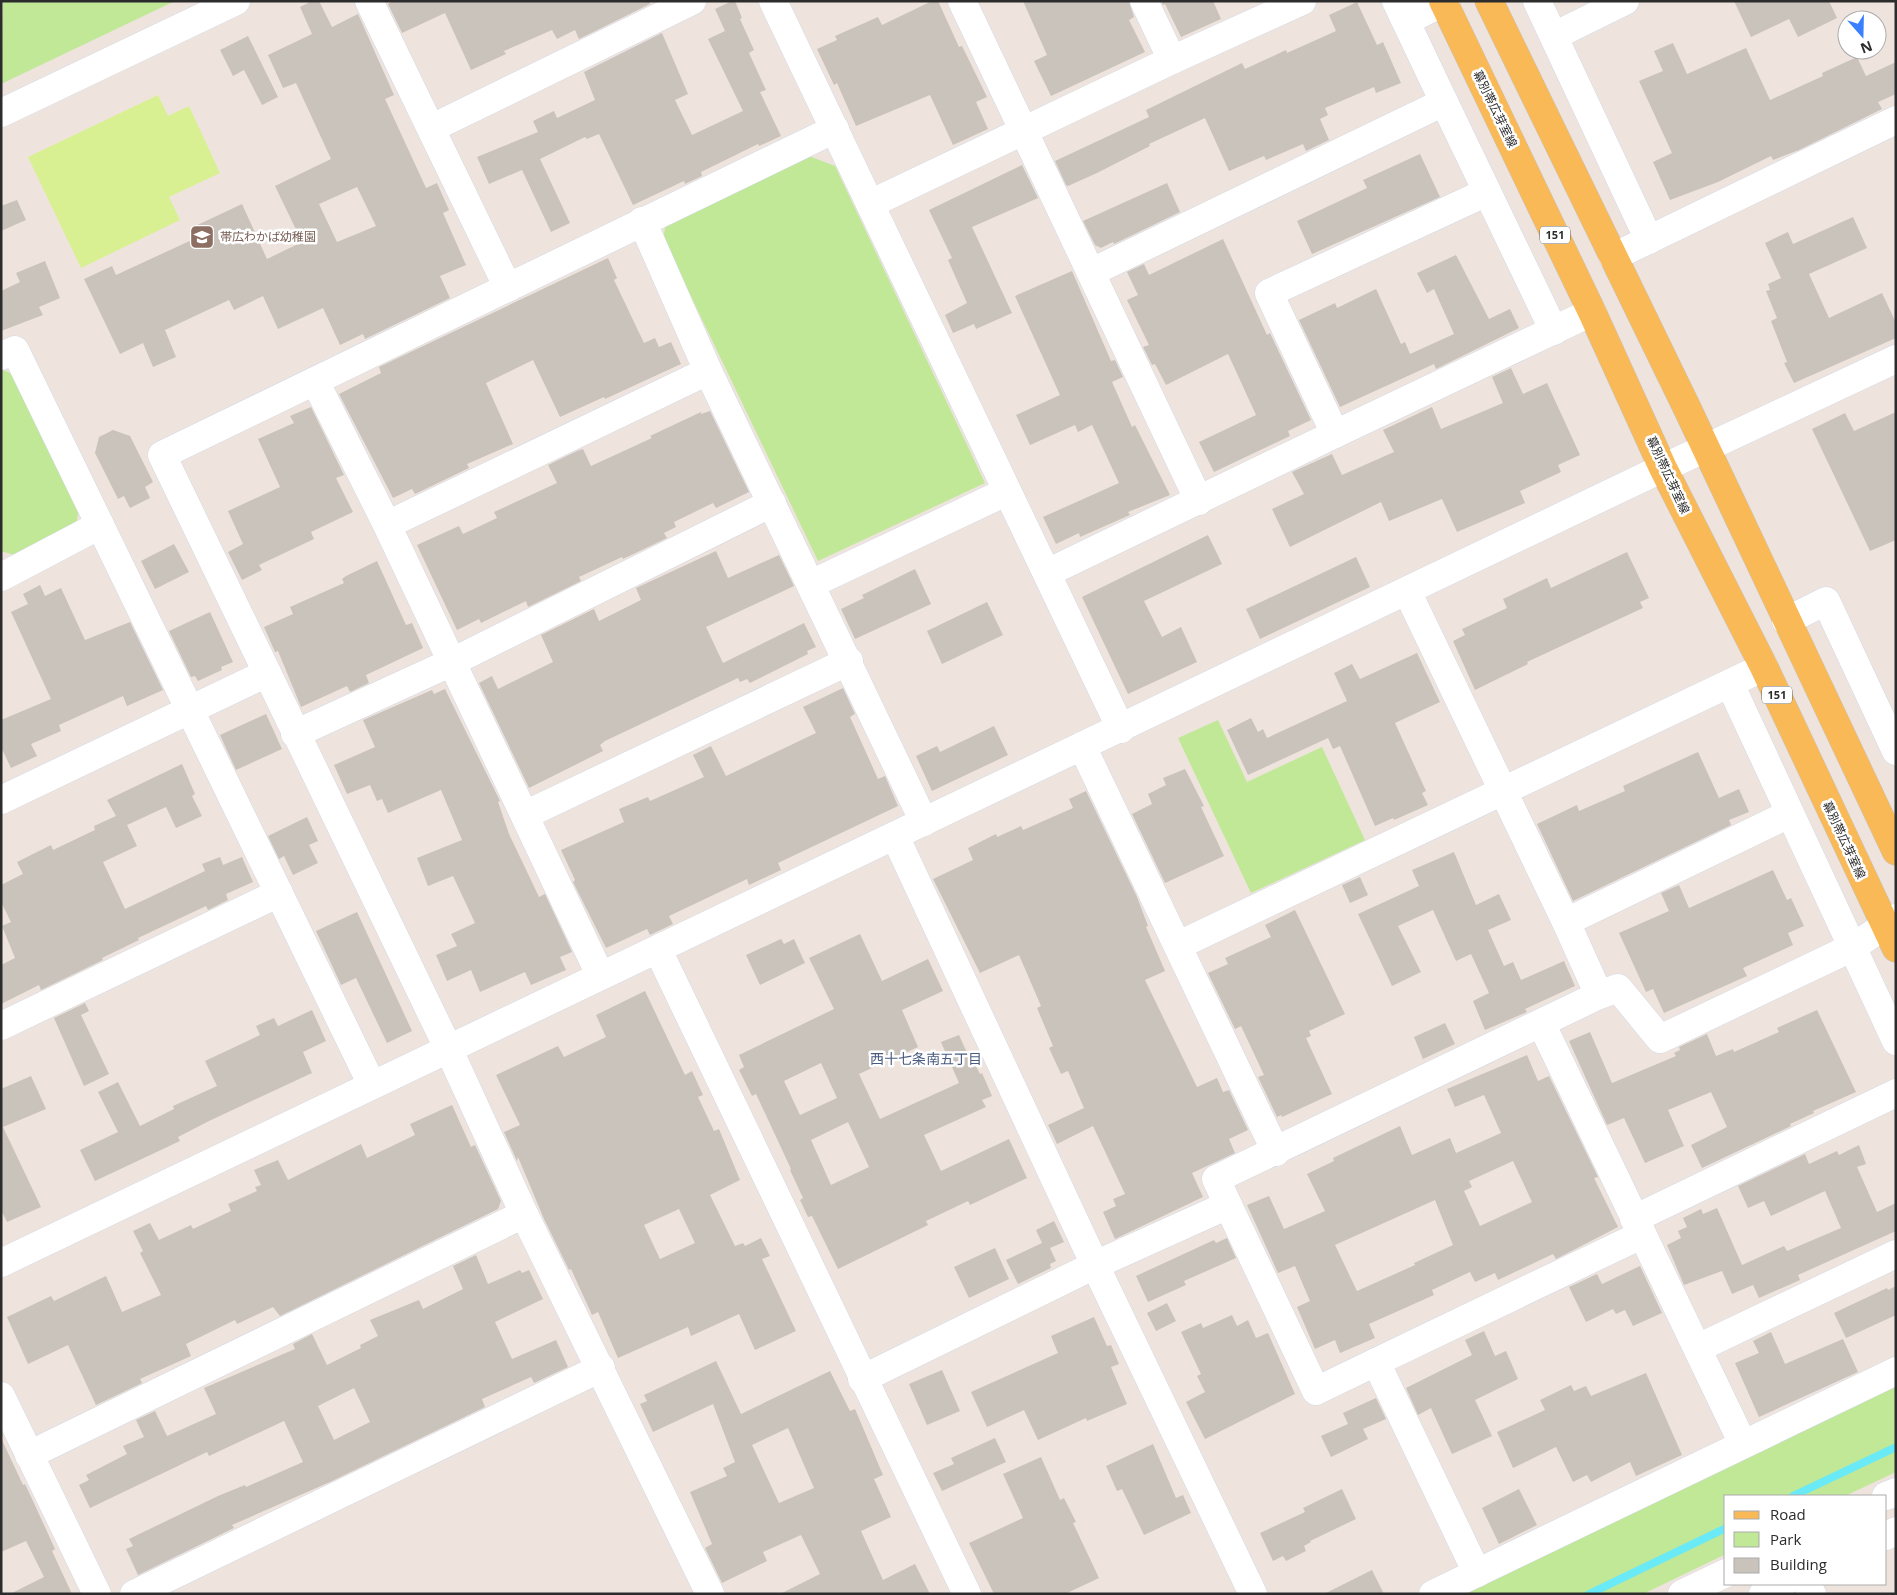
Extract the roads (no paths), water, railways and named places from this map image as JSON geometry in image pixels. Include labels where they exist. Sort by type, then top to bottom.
[{"type":"main road","points":[[1489,1],[1705,448],[1896,851]]},
{"type":"main road","name":"幕別帯広芽室線","points":[[1444,2],[1592,312],[1663,468],[1764,668],[1892,930]]},
{"type":"street","points":[[1,113],[236,1]]},
{"type":"street","points":[[369,1],[508,288]]},
{"type":"street","points":[[432,128],[692,1]]},
{"type":"street","points":[[774,1],[1006,492],[1121,729]]},
{"type":"street","points":[[962,1],[1199,501]]},
{"type":"street","points":[[1144,1],[1172,60]]},
{"type":"street","points":[[870,204],[1172,60],[1302,1]]},
{"type":"street","points":[[1537,1],[1649,240]]},
{"type":"street","points":[[1554,36],[1625,1]]},
{"type":"street","points":[[1444,2],[1401,11],[1554,331]]},
{"type":"street","points":[[1092,272],[1444,102]]},
{"type":"street","points":[[1613,257],[1896,120]]},
{"type":"street","points":[[710,1594],[602,1368],[524,1214],[449,1050],[162,455],[835,129]]},
{"type":"street","points":[[1335,434],[1269,293],[1487,192]]},
{"type":"street","points":[[642,221],[708,371],[849,661],[924,822]]},
{"type":"street","points":[[1047,574],[1592,312]]},
{"type":"street","points":[[1,356],[15,350],[372,1084]]},
{"type":"street","points":[[3,1259],[372,1084],[449,1050],[600,975],[658,950],[1407,590],[1896,359]]},
{"type":"street","points":[[387,525],[708,371]]},
{"type":"street","points":[[315,381],[387,525],[600,975]]},
{"type":"street","points":[[811,584],[1006,492]]},
{"type":"street","points":[[295,734],[452,662],[772,504]]},
{"type":"street","points":[[1,576],[100,526]]},
{"type":"street","points":[[1407,590],[1501,790],[1566,922],[1598,995]]},
{"type":"street","points":[[1786,621],[1826,601],[1896,750]]},
{"type":"street","points":[[525,815],[849,661]]},
{"type":"street","points":[[1179,945],[1501,790],[1764,668]]},
{"type":"street","points":[[1,800],[267,673]]},
{"type":"street","points":[[1730,684],[1896,1041]]},
{"type":"street","points":[[1082,746],[1179,945],[1276,1152]]},
{"type":"street","points":[[1566,922],[1789,814]]},
{"type":"street","points":[[895,836],[1095,1265],[1253,1594]]},
{"type":"street","points":[[1,1026],[279,893]]},
{"type":"street","points":[[1892,930],[1660,1040],[1618,988],[1598,995],[1542,1024],[1216,1179],[1316,1391],[1376,1362],[1896,1093]]},
{"type":"street","points":[[658,950],[862,1379],[967,1594]]},
{"type":"street","points":[[1542,1024],[1637,1227],[1698,1348],[1743,1444]]},
{"type":"street","points":[[862,1379],[1095,1265],[1228,1205]]},
{"type":"street","points":[[29,1455],[524,1214]]},
{"type":"street","points":[[1698,1348],[1896,1254]]},
{"type":"street","points":[[1376,1362],[1476,1573]]},
{"type":"street","points":[[134,1594],[602,1368]]},
{"type":"street","points":[[1446,1591],[1476,1573],[1896,1371]]},
{"type":"street","points":[[1,1396],[97,1594]]},
{"type":"street","points":[[1682,1594],[1724,1574]]},
{"type":"street","points":[[1763,1594],[1781,1585]]},
{"type":"waterway","points":[[1795,1495],[1896,1447]]},
{"type":"waterway","points":[[1589,1594],[1724,1529]]},
{"type":"place","name":"帯広わかば幼稚園","points":[[202,237]]},
{"type":"district","name":"西十七条南五丁目","points":[[926,1059]]}]
